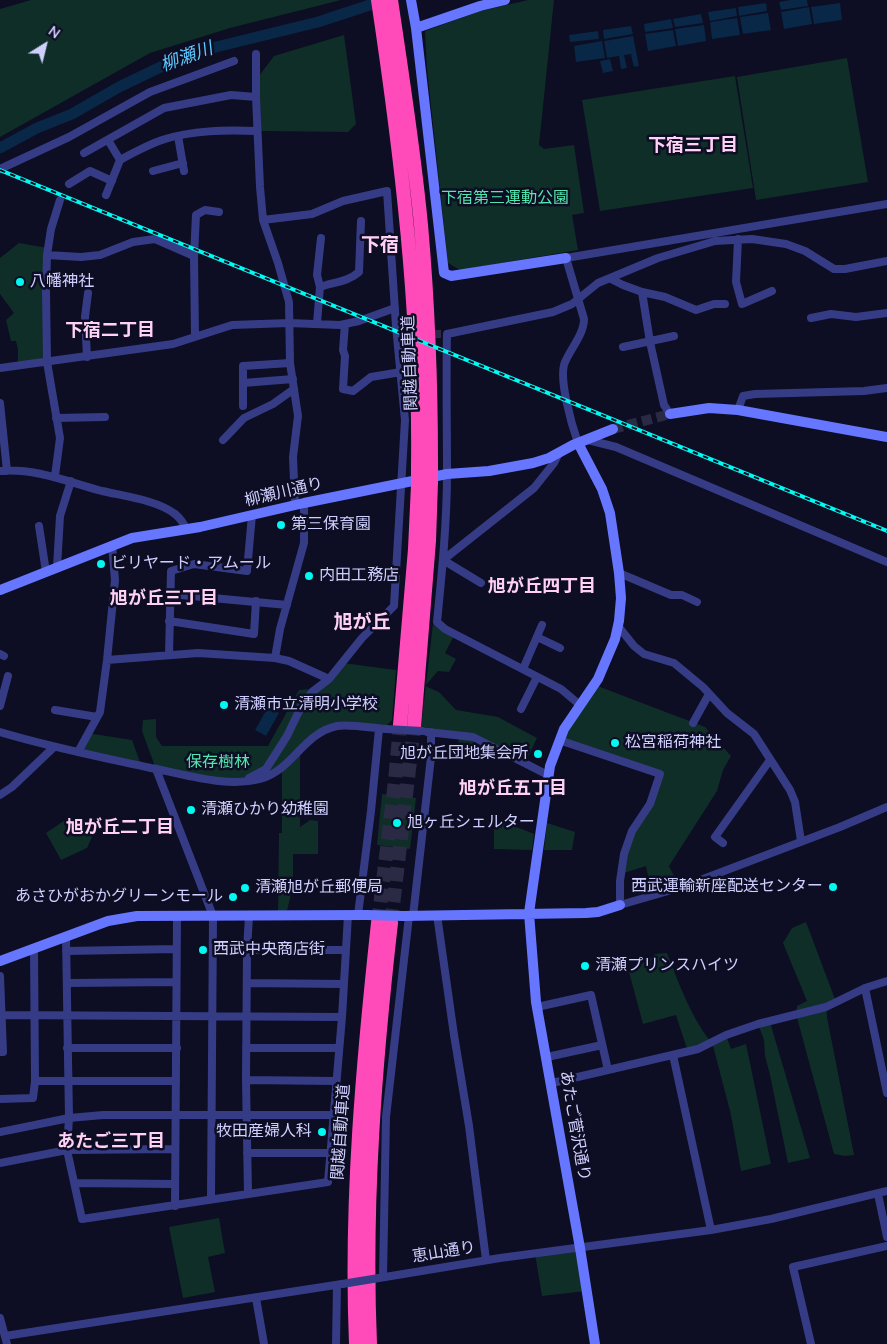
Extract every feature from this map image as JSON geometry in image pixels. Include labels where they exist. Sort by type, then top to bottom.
[{"type":"highway","name":"関越自動車道","points":[[378,0],[394,66]]},
{"type":"highway","name":"関越自動車道","points":[[391,0],[400,157],[414,313],[418,432],[424,464],[424,483],[414,559],[412,728]]},
{"type":"highway","name":"関越自動車道","points":[[356,1344],[354,1259],[359,1131],[368,1015],[383,917]]},
{"type":"highway","name":"関越自動車道","points":[[370,1344],[367,1259],[368,1193],[383,917]]},
{"type":"street","points":[[416,28],[480,6],[505,0]]},
{"type":"street","points":[[412,5],[444,273],[452,276],[887,204]]},
{"type":"street","points":[[256,54],[260,186],[264,220],[289,302],[290,363],[298,416],[293,457],[304,543],[280,629],[275,658]]},
{"type":"street","points":[[0,169],[70,137],[150,92],[234,60]]},
{"type":"street","points":[[84,153],[164,108],[231,95],[256,97]]},
{"type":"street","points":[[106,195],[120,160],[162,140],[226,130],[257,131]]},
{"type":"street","points":[[153,171],[183,167],[178,136]]},
{"type":"street","points":[[108,140],[120,160]]},
{"type":"street","points":[[69,184],[90,171],[112,181]]},
{"type":"street","points":[[245,780],[266,769],[312,692],[329,678],[362,638],[394,606],[405,420],[387,191],[343,201],[312,214],[264,220]]},
{"type":"street","points":[[55,476],[60,438],[48,362],[46,292],[47,255],[51,228],[60,200]]},
{"type":"street","points":[[195,336],[194,256],[196,215],[205,210],[219,212]]},
{"type":"street","points":[[320,287],[333,282],[344,281],[359,272],[361,221]]},
{"type":"street","points":[[713,232],[715,241]]},
{"type":"street","points":[[317,323],[320,287],[317,275],[321,238]]},
{"type":"street","points":[[47,255],[81,257],[100,255],[133,242],[155,239],[194,256]]},
{"type":"street","points":[[580,705],[561,689],[445,629],[437,622],[448,474],[446,334],[554,312],[572,304],[598,283],[658,258],[715,241],[752,239],[786,244],[805,251],[834,269],[845,269],[887,261]]},
{"type":"street","points":[[738,240],[736,282],[742,304],[772,291]]},
{"type":"street","points":[[566,258],[584,323],[564,363],[562,376],[572,426],[578,443]]},
{"type":"street","points":[[611,279],[642,292],[665,297],[696,310],[714,304],[724,304]]},
{"type":"street","points":[[642,292],[664,405],[670,414],[709,408],[738,410],[887,437]]},
{"type":"street","points":[[87,356],[85,317],[88,293]]},
{"type":"street","points":[[0,368],[173,344],[232,325],[346,324],[396,308]]},
{"type":"street","points":[[811,318],[831,314],[856,317],[887,313]]},
{"type":"street","points":[[346,324],[343,350],[345,356],[343,389],[353,391],[371,377],[401,372]]},
{"type":"street","points":[[623,346],[674,336]]},
{"type":"street","points":[[243,406],[243,366],[290,363]]},
{"type":"street","points":[[243,383],[293,379]]},
{"type":"street","points":[[738,410],[743,396],[755,394],[864,391],[887,388]]},
{"type":"street","points":[[223,440],[244,418],[273,404],[294,389]]},
{"type":"street","points":[[0,403],[3,471],[55,476],[160,506],[176,514],[186,530]]},
{"type":"street","points":[[56,418],[106,417]]},
{"type":"street","name":"柳瀬川通り","points":[[0,590],[112,545],[148,534],[186,530],[299,504],[448,474],[489,471],[533,463],[549,458],[560,451],[613,429]]},
{"type":"street","points":[[588,440],[616,447],[887,562]]},
{"type":"street","name":"あたご菅沢通り","points":[[578,443],[598,480],[607,502],[619,573],[620,605],[618,626],[615,640],[598,679],[591,692],[569,720],[548,775],[529,912],[537,1007],[552,1083],[595,1344]]},
{"type":"street","points":[[443,560],[534,488],[554,463],[560,451]]},
{"type":"street","points":[[57,567],[60,516],[72,481]]},
{"type":"street","points":[[169,655],[171,571],[194,564],[247,571],[252,515]]},
{"type":"street","points":[[39,526],[46,572]]},
{"type":"street","points":[[78,752],[100,712],[114,580],[112,545]]},
{"type":"street","points":[[443,560],[481,583]]},
{"type":"street","points":[[619,573],[671,595],[682,595],[697,602]]},
{"type":"street","points":[[170,594],[287,605]]},
{"type":"street","points":[[169,622],[254,634],[256,601]]},
{"type":"street","points":[[523,669],[542,625]]},
{"type":"street","points":[[618,626],[634,646],[644,654],[674,663],[703,687],[727,713],[754,734],[790,790],[795,802],[801,841]]},
{"type":"street","points":[[537,637],[560,648]]},
{"type":"street","points":[[107,660],[198,653],[275,658],[329,678]]},
{"type":"street","points":[[0,706],[8,676]]},
{"type":"street","points":[[521,709],[537,677]]},
{"type":"street","points":[[693,723],[709,694]]},
{"type":"street","points":[[55,710],[97,717]]},
{"type":"street","points":[[0,732],[54,747],[186,776],[219,780],[245,780],[261,778],[282,768],[300,748],[326,729],[339,726],[383,729],[412,728],[473,737],[548,775]]},
{"type":"street","points":[[381,1278],[386,1117],[383,917],[371,818],[383,729]]},
{"type":"street","points":[[247,950],[346,950],[383,917],[431,757],[431,732]]},
{"type":"street","points":[[560,740],[660,774],[650,804],[632,831],[624,854],[620,881],[620,905]]},
{"type":"street","points":[[0,795],[12,787],[54,747]]},
{"type":"street","points":[[723,843],[715,838],[770,760]]},
{"type":"street","points":[[156,769],[213,916],[211,1200]]},
{"type":"street","points":[[0,961],[108,921],[137,916],[383,917],[529,912],[598,912],[682,887],[887,807]]},
{"type":"street","points":[[437,915],[469,1126],[486,1260]]},
{"type":"street","points":[[174,1206],[177,916]]},
{"type":"street","points":[[248,1194],[246,983],[249,916]]},
{"type":"street","points":[[66,936],[69,1118],[67,1150],[82,1219],[328,1182],[346,950]]},
{"type":"street","points":[[0,1098],[33,1098],[35,1081],[34,948]]},
{"type":"street","points":[[66,951],[176,949]]},
{"type":"street","points":[[0,976],[3,1052],[0,1052]]},
{"type":"street","points":[[552,1083],[698,1049],[718,1033],[826,1007],[865,988],[887,981]]},
{"type":"street","points":[[67,983],[176,982]]},
{"type":"street","points":[[246,983],[343,984]]},
{"type":"street","points":[[865,988],[887,1093]]},
{"type":"street","points":[[537,1007],[591,995],[608,1070]]},
{"type":"street","points":[[1,1015],[342,1017]]},
{"type":"street","points":[[547,1057],[602,1045]]},
{"type":"street","points":[[68,1048],[176,1048]]},
{"type":"street","points":[[246,1048],[339,1048]]},
{"type":"street","points":[[673,1055],[711,1230]]},
{"type":"street","points":[[246,1080],[336,1081]]},
{"type":"street","points":[[35,1081],[176,1081]]},
{"type":"street","points":[[0,1132],[69,1118],[103,1115],[333,1114]]},
{"type":"street","points":[[0,1164],[67,1150],[174,1149]]},
{"type":"street","points":[[247,1153],[330,1153]]},
{"type":"street","points":[[75,1183],[174,1184]]},
{"type":"street","name":"恵山通り","points":[[6,1340],[486,1260],[711,1230],[771,1219],[887,1191]]},
{"type":"street","points":[[878,1194],[887,1237]]},
{"type":"street","points":[[812,1344],[793,1267],[887,1246]]},
{"type":"street","points":[[336,1344],[339,1284]]},
{"type":"street","points":[[256,1298],[264,1344]]},
{"type":"street","points":[[0,1318],[6,1340]]},
{"type":"green space","points":[[31,0],[341,0],[230,28],[150,53],[0,137],[0,9]]},
{"type":"green space","name":"下宿第三運動公園","points":[[528,0],[554,0],[539,145],[544,149],[574,145],[584,213],[572,215],[578,250],[460,270],[448,263],[427,69],[425,31],[481,11]]},
{"type":"green space","points":[[344,35],[356,124],[348,132],[261,131],[259,76],[274,56]]},
{"type":"green space","points":[[847,58],[868,182],[756,200],[737,77]]},
{"type":"green space","points":[[735,76],[753,188],[600,211],[582,100]]},
{"type":"green space","points":[[19,243],[48,248],[47,362],[18,365],[16,341],[11,341],[6,320],[14,313],[0,294],[0,258]]},
{"type":"green space","points":[[433,624],[455,634],[445,653],[456,659],[449,672],[438,671],[426,685]]},
{"type":"green space","name":"保存樹林","points":[[343,663],[396,670],[392,720],[386,729],[339,726],[300,748],[300,827],[310,820],[318,821],[318,854],[293,854],[293,884],[286,916],[278,916],[279,833],[282,833],[282,769],[261,778],[219,780],[156,769],[142,731],[143,720],[156,719],[156,737],[162,746],[268,746],[299,690],[310,689],[312,692]]},
{"type":"green space","points":[[595,685],[705,727],[731,756],[723,770],[717,791],[669,866],[680,888],[652,896],[646,866],[621,874],[624,854],[650,804],[660,774],[560,740]]},
{"type":"green space","points":[[426,686],[439,692],[456,710],[498,717],[537,738],[525,763],[473,738],[474,750],[467,758],[462,758],[462,755],[457,755],[459,735],[422,731]]},
{"type":"green space","points":[[87,733],[132,740],[141,765],[78,752]]},
{"type":"green space","points":[[382,794],[416,798],[410,849],[377,845]]},
{"type":"green space","points":[[71,816],[77,825],[76,831],[88,826],[92,837],[87,848],[61,860],[46,833]]},
{"type":"green space","points":[[494,818],[534,834],[532,850],[494,849]]},
{"type":"green space","points":[[547,823],[575,832],[572,850],[544,850]]},
{"type":"green space","points":[[806,922],[836,1002],[826,1007],[827,1017],[854,1155],[834,1154],[796,1014],[797,1006],[807,1001],[783,943],[792,928]]},
{"type":"green space","points":[[667,953],[691,1010],[711,1042],[726,1035],[731,1049],[746,1044],[771,1164],[741,1171],[731,1115],[712,1042],[688,1052],[676,1015],[643,1024],[629,972],[655,954]]},
{"type":"green space","points":[[770,1022],[810,1158],[788,1163],[765,1056],[764,1040],[758,1024]]},
{"type":"green space","points":[[219,1218],[225,1253],[208,1257],[215,1292],[183,1298],[169,1227]]},
{"type":"green space","points":[[580,1248],[586,1291],[542,1296],[535,1254]]},
{"type":"water","points":[[807,0],[808,6],[781,10],[779,2]]},
{"type":"water","points":[[766,3],[767,11],[739,16],[738,7]]},
{"type":"water","points":[[840,3],[842,20],[814,24],[811,7]]},
{"type":"water","points":[[809,7],[812,24],[784,29],[781,12]]},
{"type":"water","points":[[736,8],[737,16],[710,21],[708,12]]},
{"type":"water","points":[[768,13],[771,30],[743,34],[740,17]]},
{"type":"water","points":[[701,14],[703,23],[675,27],[673,19]]},
{"type":"water","points":[[737,18],[740,35],[712,39],[710,22]]},
{"type":"water","points":[[671,19],[673,28],[645,32],[644,24]]},
{"type":"water","points":[[704,25],[706,41],[678,46],[675,29]]},
{"type":"water","points":[[631,26],[633,34],[604,39],[603,30]]},
{"type":"water","points":[[673,30],[676,46],[648,51],[645,34]]},
{"type":"water","points":[[598,31],[599,39],[570,42],[569,35]]},
{"type":"water","points":[[633,36],[639,66],[634,67],[631,55],[633,54],[624,55],[627,68],[621,69],[619,56],[607,58],[604,41]]},
{"type":"water","points":[[602,41],[605,58],[576,62],[574,46]]},
{"type":"water","points":[[610,59],[613,71],[603,73],[600,61]]},
{"type":"water","points":[[268,707],[279,713],[266,736],[255,730]]},
{"type":"waterway","name":"柳瀬川","points":[[0,148],[37,128],[72,114],[119,87],[171,62],[216,47],[318,22],[379,2]]},
{"type":"tunnel","points":[[397,334],[447,334]]},
{"type":"tunnel","points":[[613,429],[670,414]]},
{"type":"tunnel","points":[[378,923],[400,725]]},
{"type":"tunnel","points":[[391,923],[414,727]]},
{"type":"railway","points":[[0,170],[887,531]]},
{"type":"place","name":"八幡神社","points":[[20,282]]},
{"type":"place","name":"第三保育園","points":[[281,525]]},
{"type":"place","name":"ビリヤード・アムール","points":[[101,564]]},
{"type":"place","name":"内田工務店","points":[[309,576]]},
{"type":"place","name":"清瀬市立清明小学校","points":[[224,705]]},
{"type":"place","name":"松宮稲荷神社","points":[[615,743]]},
{"type":"place","name":"旭が丘団地集会所","points":[[538,754]]},
{"type":"place","name":"清瀬ひかり幼稚園","points":[[191,810]]},
{"type":"place","name":"旭ヶ丘シェルター","points":[[397,823]]},
{"type":"place","name":"西武運輸新座配送センター","points":[[833,887]]},
{"type":"place","name":"清瀬旭が丘郵便局","points":[[245,888]]},
{"type":"place","name":"あさひがおかグリーンモール","points":[[233,897]]},
{"type":"place","name":"西武中央商店街","points":[[203,950]]},
{"type":"place","name":"清瀬プリンスハイツ","points":[[585,966]]},
{"type":"place","name":"牧田産婦人科","points":[[322,1132]]},
{"type":"district","name":"下宿三丁目","points":[[693,147]]},
{"type":"district","name":"下宿","points":[[380,246]]},
{"type":"district","name":"下宿二丁目","points":[[110,332]]},
{"type":"district","name":"旭が丘四丁目","points":[[542,588]]},
{"type":"district","name":"旭が丘三丁目","points":[[164,600]]},
{"type":"district","name":"旭が丘","points":[[362,623]]},
{"type":"district","name":"旭が丘五丁目","points":[[513,790]]},
{"type":"district","name":"旭が丘二丁目","points":[[120,829]]},
{"type":"district","name":"あたご三丁目","points":[[111,1143]]}]
